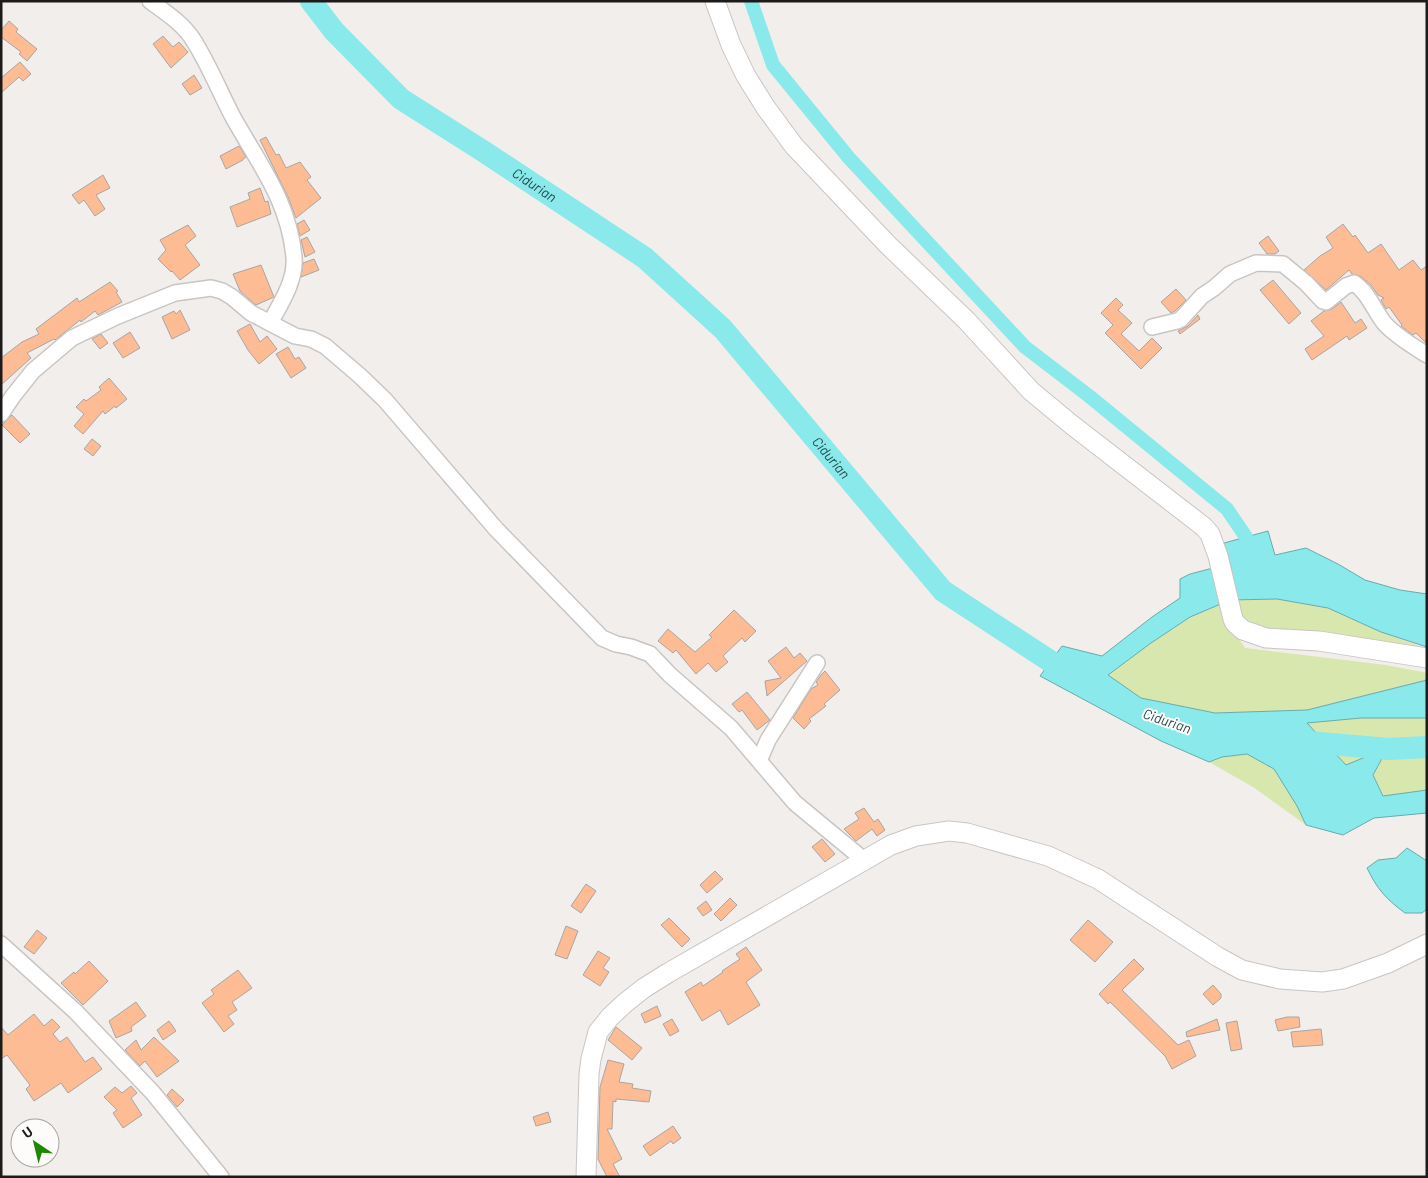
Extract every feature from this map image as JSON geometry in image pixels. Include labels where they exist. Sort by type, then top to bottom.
[{"type":"street","points":[[150,1],[176,20],[192,37],[234,119],[282,202],[290,232],[294,258],[286,295],[270,323]]},
{"type":"street","points":[[715,1],[731,45],[746,76],[766,108],[794,146],[888,244],[967,321],[1036,396],[1204,526],[1210,534],[1218,556],[1230,609],[1233,619],[1239,627],[1266,638],[1319,640],[1427,658]]},
{"type":"street","points":[[1152,327],[1181,319],[1202,296],[1230,274],[1256,262],[1272,262],[1283,264],[1326,302],[1350,283],[1354,283],[1370,300],[1385,324],[1401,338],[1427,355]]},
{"type":"street","points":[[1,414],[33,371],[72,338],[118,316],[175,293],[211,288],[232,296],[251,313],[296,336],[311,339],[325,346],[359,375],[385,400],[496,529],[602,638],[650,654],[670,675],[731,728],[795,803],[864,860]]},
{"type":"street","points":[[759,761],[768,740],[817,663]]},
{"type":"street","points":[[586,1177],[591,1059],[598,1032],[610,1017],[644,988],[660,978],[890,845],[916,836],[949,831],[967,833],[1048,856],[1098,880],[1226,962],[1242,970],[1280,979],[1322,982],[1343,979],[1388,963],[1427,944]]},
{"type":"street","points":[[1,944],[76,1012],[95,1032],[152,1093],[221,1177]]},
{"type":"green space","points":[[1277,599],[1328,608],[1381,632],[1420,646],[1347,636],[1272,631],[1237,618],[1230,600]]},
{"type":"green space","points":[[1223,603],[1225,618],[1245,648],[1386,665],[1427,673],[1427,680],[1307,710],[1215,713],[1141,698],[1108,675],[1190,617]]},
{"type":"green space","points":[[1361,718],[1427,718],[1427,790],[1384,796],[1373,775],[1385,754],[1375,753],[1346,765],[1306,723]]},
{"type":"green space","points":[[1247,754],[1274,769],[1297,806],[1306,825],[1253,787],[1209,762],[1222,757]]},
{"type":"water","points":[[1268,531],[1275,555],[1306,548],[1365,580],[1400,590],[1427,594],[1427,647],[1381,632],[1328,608],[1277,599],[1230,600],[1224,570],[1231,567],[1224,543]]},
{"type":"water","points":[[1213,568],[1223,603],[1190,617],[1108,675],[1141,698],[1215,713],[1307,710],[1427,680],[1427,718],[1361,718],[1307,723],[1346,765],[1375,753],[1385,753],[1373,775],[1383,796],[1427,790],[1427,813],[1374,818],[1343,835],[1306,825],[1297,806],[1274,769],[1247,754],[1222,757],[1209,762],[1161,741],[1040,676],[1062,646],[1102,656],[1180,598],[1180,579],[1190,574]]},
{"type":"water","points":[[1407,848],[1427,861],[1427,909],[1422,913],[1405,913],[1398,908],[1378,888],[1367,868],[1378,860],[1396,858]]},
{"type":"building","points":[[9,21],[18,29],[16,32],[37,49],[27,61],[19,54],[21,52],[1,37],[1,30]]},
{"type":"building","points":[[163,36],[173,47],[179,42],[188,52],[171,68],[153,44]]},
{"type":"building","points":[[20,62],[31,74],[23,81],[19,77],[1,93],[1,78]]},
{"type":"building","points":[[194,75],[202,88],[190,95],[182,84]]},
{"type":"building","points":[[266,137],[276,155],[279,154],[286,168],[300,162],[311,177],[307,180],[321,198],[296,218],[288,197],[260,140]]},
{"type":"building","points":[[239,146],[246,157],[226,169],[220,156]]},
{"type":"building","points":[[103,175],[110,188],[96,195],[105,209],[95,216],[84,200],[79,204],[72,195]]},
{"type":"building","points":[[260,188],[265,202],[268,201],[271,214],[237,227],[230,207],[250,199],[248,193]]},
{"type":"building","points":[[304,220],[310,230],[300,236],[297,224]]},
{"type":"building","points":[[1343,224],[1353,237],[1355,235],[1368,253],[1381,244],[1399,270],[1413,260],[1421,270],[1427,266],[1427,344],[1416,333],[1413,335],[1401,326],[1389,307],[1386,309],[1381,300],[1384,298],[1378,295],[1371,285],[1360,276],[1352,274],[1349,270],[1326,290],[1304,270],[1333,248],[1326,237]]},
{"type":"building","points":[[188,225],[196,236],[185,245],[200,265],[180,280],[158,259],[166,250],[160,240]]},
{"type":"building","points":[[1268,236],[1279,251],[1275,254],[1267,254],[1259,243]]},
{"type":"building","points":[[307,237],[315,252],[305,257],[301,240]]},
{"type":"building","points":[[314,259],[319,270],[301,277],[303,263]]},
{"type":"building","points":[[261,265],[274,297],[256,305],[240,291],[233,274]]},
{"type":"building","points":[[1273,280],[1301,313],[1289,324],[1260,290]]},
{"type":"building","points":[[110,282],[118,291],[116,292],[122,302],[98,315],[95,311],[81,322],[80,320],[55,340],[27,353],[31,358],[1,385],[1,358],[22,342],[39,334],[36,329],[77,298],[79,302]]},
{"type":"building","points":[[1176,289],[1186,300],[1171,313],[1161,302]]},
{"type":"building","points":[[1116,298],[1123,305],[1118,310],[1132,323],[1121,334],[1139,351],[1152,338],[1162,348],[1141,369],[1105,333],[1113,325],[1101,313]]},
{"type":"building","points":[[1341,302],[1355,323],[1361,319],[1367,328],[1349,340],[1347,336],[1312,360],[1305,349],[1324,336],[1311,321]]},
{"type":"building","points":[[180,310],[190,330],[172,339],[162,317],[174,311],[176,314]]},
{"type":"building","points":[[1198,315],[1200,319],[1180,334],[1178,331],[1188,326]]},
{"type":"building","points":[[250,324],[260,342],[267,336],[277,349],[259,364],[237,331]]},
{"type":"building","points":[[130,332],[140,348],[123,358],[113,343]]},
{"type":"building","points":[[101,334],[108,343],[100,349],[92,339]]},
{"type":"building","points":[[288,347],[295,359],[299,357],[306,368],[291,378],[276,354]]},
{"type":"building","points":[[109,378],[127,399],[105,414],[103,411],[83,434],[74,426],[84,414],[76,407],[84,399],[86,401],[101,390],[99,387]]},
{"type":"building","points":[[12,415],[30,434],[20,443],[2,425]]},
{"type":"building","points":[[92,439],[101,446],[93,456],[84,449]]},
{"type":"building","points":[[734,610],[756,631],[745,642],[742,638],[723,656],[728,662],[716,672],[708,663],[696,674],[676,650],[673,653],[658,641],[668,629],[695,652],[712,637],[709,635]]},
{"type":"building","points":[[786,647],[794,658],[800,653],[807,661],[767,696],[765,681],[781,678],[768,661]]},
{"type":"building","points":[[825,671],[840,690],[824,704],[826,706],[809,719],[811,721],[804,729],[793,718],[811,689],[818,685],[816,682]]},
{"type":"building","points":[[747,692],[770,720],[757,730],[742,710],[739,712],[732,704]]},
{"type":"building","points":[[864,808],[874,822],[878,819],[885,830],[877,836],[872,829],[856,841],[844,829],[859,819],[855,813]]},
{"type":"building","points":[[822,839],[835,854],[825,862],[812,847]]},
{"type":"building","points":[[715,871],[723,879],[707,893],[700,885]]},
{"type":"building","points":[[586,884],[596,891],[581,913],[571,906]]},
{"type":"building","points":[[730,898],[737,905],[721,921],[714,914]]},
{"type":"building","points":[[706,901],[712,910],[703,916],[697,908]]},
{"type":"building","points":[[669,918],[690,939],[682,947],[661,925]]},
{"type":"building","points":[[1088,920],[1113,942],[1095,962],[1070,940]]},
{"type":"building","points":[[566,926],[578,931],[567,959],[555,955]]},
{"type":"building","points":[[37,930],[47,938],[34,954],[24,947]]},
{"type":"building","points":[[746,947],[762,970],[746,982],[760,1005],[728,1025],[720,1010],[702,1021],[685,992],[701,982],[703,986],[723,972],[740,959],[736,954]]},
{"type":"building","points":[[598,951],[610,958],[603,968],[609,972],[600,986],[583,975]]},
{"type":"building","points":[[1134,959],[1144,969],[1122,990],[1178,1045],[1189,1040],[1196,1056],[1172,1069],[1165,1056],[1110,1002],[1108,1004],[1099,994]]},
{"type":"building","points":[[89,961],[108,981],[83,1005],[61,983],[74,972],[75,974]]},
{"type":"building","points":[[238,970],[252,988],[232,1002],[237,1010],[228,1016],[234,1024],[224,1032],[202,1003],[214,994],[211,990]]},
{"type":"building","points":[[1213,985],[1221,994],[1221,998],[1213,1005],[1203,994]]},
{"type":"building","points":[[136,1002],[146,1016],[131,1027],[132,1031],[116,1038],[109,1021]]},
{"type":"building","points":[[657,1006],[661,1016],[645,1023],[641,1014]]},
{"type":"building","points":[[34,1014],[44,1026],[52,1019],[60,1027],[53,1034],[60,1042],[67,1037],[85,1062],[93,1057],[102,1069],[68,1093],[61,1083],[34,1101],[26,1089],[30,1085],[7,1055],[1,1059],[1,1027],[8,1035]]},
{"type":"building","points":[[1299,1017],[1300,1027],[1278,1031],[1275,1020]]},
{"type":"building","points":[[672,1019],[679,1031],[670,1036],[663,1024]]},
{"type":"building","points":[[1217,1019],[1220,1030],[1187,1037],[1186,1032]]},
{"type":"building","points":[[169,1021],[176,1031],[163,1040],[157,1030]]},
{"type":"building","points":[[1237,1021],[1242,1049],[1231,1051],[1226,1023]]},
{"type":"building","points":[[616,1027],[642,1048],[632,1060],[608,1040]]},
{"type":"building","points":[[1321,1029],[1323,1045],[1293,1047],[1291,1032]]},
{"type":"building","points":[[154,1037],[179,1061],[157,1077],[145,1061],[140,1066],[125,1050],[136,1040],[141,1050]]},
{"type":"building","points":[[608,1060],[624,1064],[619,1082],[633,1084],[632,1088],[651,1091],[649,1102],[616,1099],[616,1102],[613,1101],[612,1129],[607,1129],[622,1159],[613,1164],[620,1177],[607,1177],[598,1159],[600,1087]]},
{"type":"building","points":[[131,1086],[137,1093],[131,1098],[142,1115],[123,1128],[113,1113],[117,1110],[104,1097],[115,1087],[122,1093]]},
{"type":"building","points":[[172,1089],[184,1100],[177,1107],[167,1095]]},
{"type":"building","points":[[548,1112],[551,1122],[536,1126],[533,1117]]},
{"type":"building","points":[[673,1126],[681,1138],[673,1144],[671,1141],[650,1156],[643,1146]]},
{"type":"waterway","name":"Cidurian","points":[[311,1],[334,31],[401,99],[645,258],[723,329],[943,591],[1076,678]]},
{"type":"waterway","points":[[751,1],[773,65],[849,158],[1025,347],[1089,396],[1227,509],[1246,537],[1250,555]]},
{"type":"waterway","name":"Cidurian","points":[[1296,741],[1389,749],[1427,747]]}]
